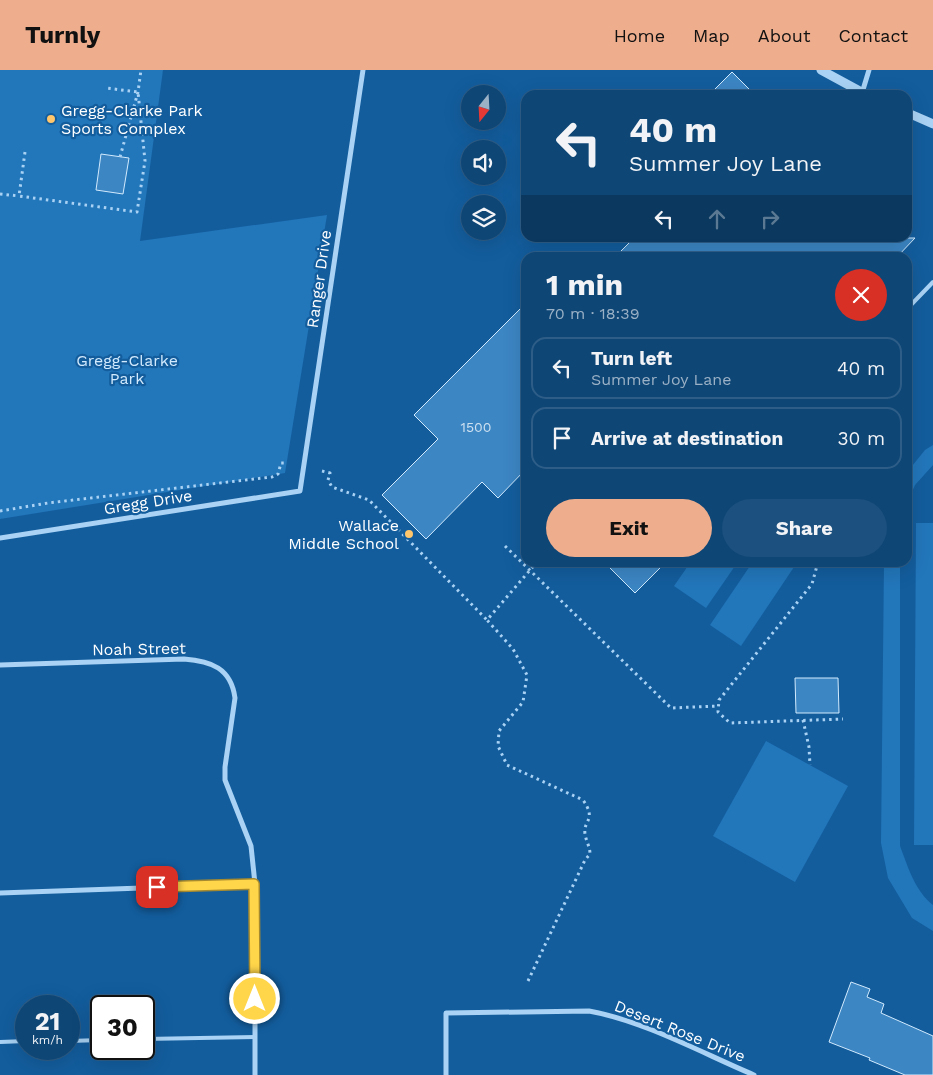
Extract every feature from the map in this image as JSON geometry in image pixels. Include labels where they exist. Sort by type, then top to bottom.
[{"type":"street","name":"Ranger Drive","points":[[300,491],[363,70]]},
{"type":"street","points":[[821,70],[857,90]]},
{"type":"street","points":[[865,90],[869,70]]},
{"type":"street","points":[[912,115],[933,124]]},
{"type":"street","name":"Gregg Drive","points":[[0,538],[300,491]]},
{"type":"street","name":"Noah Street","points":[[0,665],[199,660],[221,670],[234,686],[235,698],[225,767],[225,780],[252,846],[254,884],[255,1075]]},
{"type":"street","points":[[0,892],[254,884]]},
{"type":"street","name":"Desert Rose Drive","points":[[446,1075],[446,1013],[589,1011],[612,1015],[641,1026],[754,1075]]},
{"type":"lane","points":[[912,304],[933,282]]},
{"type":"lane","points":[[155,1039],[255,1037]]},
{"type":"lane","points":[[0,1042],[15,1042]]},
{"type":"path","points":[[120,156],[138,92],[141,70]]},
{"type":"path","points":[[106,88],[138,92]]},
{"type":"path","points":[[0,194],[137,212],[145,161],[138,92]]},
{"type":"path","points":[[19,196],[24,152]]},
{"type":"path","points":[[0,511],[48,503],[272,477],[278,474],[281,463],[286,463]]},
{"type":"path","points":[[322,471],[330,473],[328,480],[332,487],[369,500],[513,649],[527,675],[524,702],[499,731],[498,746],[508,765],[583,800],[589,808],[590,819],[585,833],[590,854],[528,981]]},
{"type":"path","points":[[505,546],[521,562]]},
{"type":"path","points":[[526,567],[671,708],[718,706]]},
{"type":"path","points":[[487,620],[533,567]]},
{"type":"path","points":[[817,567],[812,584],[718,700],[718,712],[730,723],[843,719]]},
{"type":"path","points":[[803,720],[809,747],[810,765]]},
{"type":"green space","name":"Gregg-Clarke Park","points":[[0,70],[163,70],[140,241],[327,215],[285,473],[0,519]]},
{"type":"green space","points":[[933,445],[933,465],[915,485],[912,492],[912,466],[925,450]]},
{"type":"green space","points":[[916,523],[933,523],[933,845],[914,845]]},
{"type":"green space","points":[[687,567],[734,567],[706,608],[674,586]]},
{"type":"green space","points":[[749,567],[794,567],[741,646],[710,625]]},
{"type":"green space","points":[[884,567],[900,567],[900,846],[917,886],[933,905],[933,931],[912,918],[888,878],[881,843]]},
{"type":"green space","points":[[766,741],[848,786],[795,882],[713,836]]},
{"type":"building","points":[[732,72],[750,90],[714,90]]},
{"type":"building","points":[[101,154],[129,158],[123,194],[96,190]]},
{"type":"building","points":[[630,242],[911,242],[902,252],[620,252]]},
{"type":"building","points":[[521,308],[521,474],[498,498],[482,482],[426,539],[382,495],[438,439],[414,415]]},
{"type":"building","points":[[609,567],[661,567],[635,593]]},
{"type":"building","points":[[795,678],[838,678],[839,713],[796,713]]},
{"type":"building","points":[[851,982],[870,989],[867,997],[884,1004],[881,1013],[933,1036],[933,1075],[905,1075],[869,1060],[870,1058],[829,1042]]},
{"type":"place","name":"Gregg-Clarke Park Sports Complex","points":[[51,119]]},
{"type":"place","name":"Wallace Middle School","points":[[409,534]]},
{"type":"route","points":[[157,887],[254,884],[255,999]]}]
